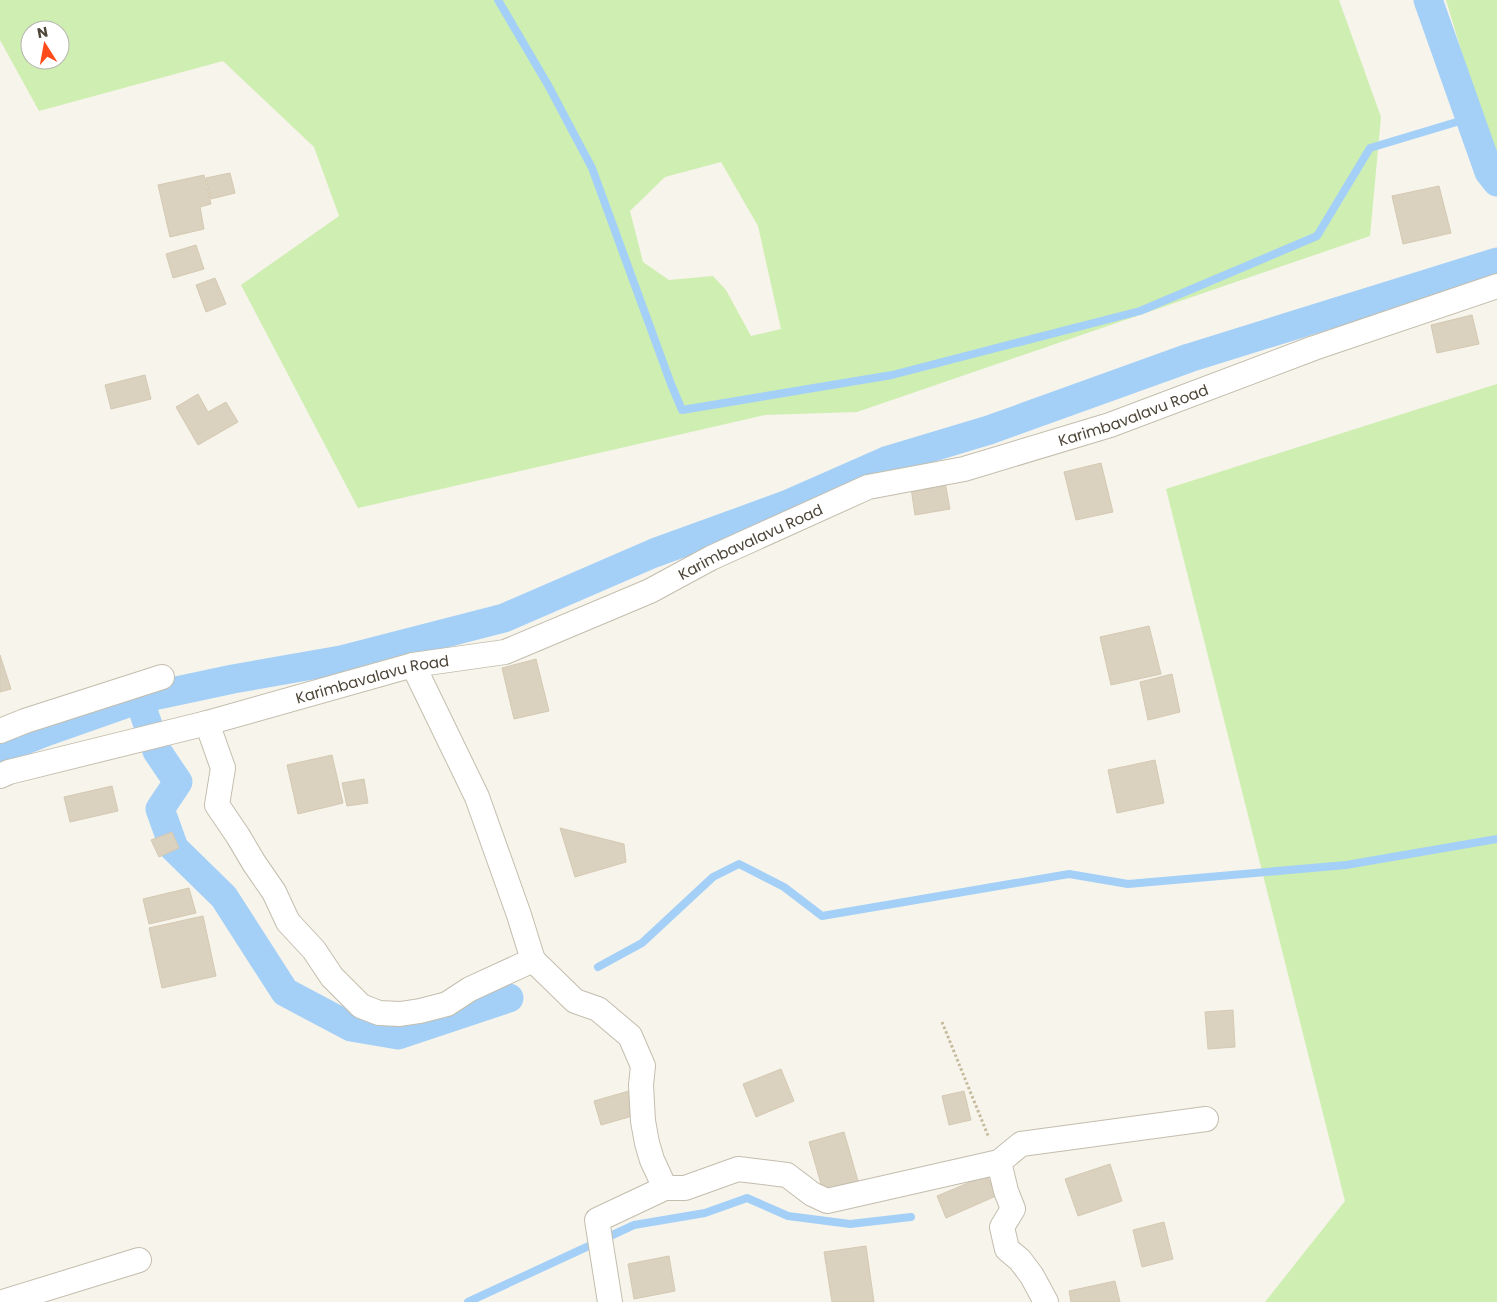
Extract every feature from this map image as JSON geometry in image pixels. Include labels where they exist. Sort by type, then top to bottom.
[{"type":"street","name":"Karimbavalavu Road","points":[[0,776],[9,772],[207,723],[413,665],[505,652],[650,591],[711,558],[868,488],[964,469],[1110,425],[1314,348],[1497,286]]},
{"type":"street","points":[[413,665],[477,797],[533,960],[575,1001],[598,1009],[630,1036],[643,1066],[641,1085],[643,1122],[647,1143],[652,1160],[665,1188]]},
{"type":"street","points":[[0,731],[25,721],[162,677]]},
{"type":"street","points":[[207,723],[223,768],[217,805],[274,892],[288,922],[314,950],[332,977],[361,1006],[379,1013],[400,1014],[447,1004],[470,989],[533,960]]},
{"type":"street","points":[[610,1302],[597,1220],[665,1188],[685,1188],[738,1169],[786,1175],[812,1194],[827,1202],[999,1162],[1021,1144],[1206,1119]]},
{"type":"street","points":[[999,1162],[1006,1191],[1013,1209],[1002,1227],[1007,1249],[1020,1260],[1032,1276],[1046,1302]]},
{"type":"street","points":[[3,1302],[138,1260]]},
{"type":"path","points":[[942,1022],[999,1162]]},
{"type":"green space","points":[[0,0],[1339,0],[1381,117],[1370,236],[857,412],[765,415],[358,508],[241,285],[339,216],[314,147],[223,61],[39,111],[0,40]],"holes":[[[721,162],[758,226],[781,329],[751,336],[726,290],[713,276],[669,280],[643,262],[630,211],[665,177]]]},
{"type":"green space","points":[[1446,0],[1497,0],[1497,151],[1492,153]]},
{"type":"green space","points":[[1497,384],[1497,1302],[1265,1302],[1345,1201],[1166,489]]},
{"type":"building","points":[[230,173],[235,193],[211,199],[206,178]]},
{"type":"building","points":[[204,175],[211,204],[200,207],[204,229],[170,237],[158,185]]},
{"type":"building","points":[[1439,186],[1451,233],[1403,244],[1392,196]]},
{"type":"building","points":[[196,245],[204,269],[173,278],[166,254]]},
{"type":"building","points":[[215,278],[226,304],[206,312],[196,285]]},
{"type":"building","points":[[1472,315],[1479,344],[1437,353],[1431,325]]},
{"type":"building","points":[[145,375],[151,399],[111,409],[105,385]]},
{"type":"building","points":[[198,394],[208,412],[226,402],[238,422],[198,445],[176,407]]},
{"type":"building","points":[[1101,463],[1113,512],[1076,520],[1064,472]]},
{"type":"building","points":[[945,482],[950,509],[915,515],[911,488]]},
{"type":"building","points":[[1149,626],[1161,674],[1111,685],[1100,637]]},
{"type":"building","points":[[0,655],[11,689],[0,692]]},
{"type":"building","points":[[536,659],[549,711],[514,719],[502,668]]},
{"type":"building","points":[[1172,674],[1180,712],[1148,720],[1140,682]]},
{"type":"building","points":[[332,755],[343,803],[298,814],[287,765]]},
{"type":"building","points":[[1155,760],[1164,803],[1117,813],[1108,770]]},
{"type":"building","points":[[364,779],[368,803],[347,806],[342,783]]},
{"type":"building","points":[[112,786],[118,811],[70,822],[64,797]]},
{"type":"building","points":[[560,828],[624,844],[626,862],[575,877]]},
{"type":"building","points":[[172,832],[179,848],[159,857],[151,840]]},
{"type":"building","points":[[189,888],[196,913],[149,924],[143,899]]},
{"type":"building","points":[[203,916],[216,976],[162,988],[149,928]]},
{"type":"building","points":[[1233,1010],[1235,1047],[1208,1049],[1205,1012]]},
{"type":"building","points":[[781,1069],[794,1101],[756,1117],[743,1084]]},
{"type":"building","points":[[629,1091],[636,1115],[601,1125],[594,1101]]},
{"type":"building","points":[[964,1091],[971,1120],[949,1125],[942,1096]]},
{"type":"building","points":[[844,1132],[858,1181],[823,1191],[809,1142]]},
{"type":"building","points":[[1110,1164],[1122,1201],[1078,1216],[1065,1179]]},
{"type":"building","points":[[987,1175],[996,1196],[946,1218],[937,1196]]},
{"type":"building","points":[[1164,1222],[1173,1259],[1142,1267],[1133,1230]]},
{"type":"building","points":[[866,1246],[874,1302],[832,1302],[824,1252]]},
{"type":"building","points":[[669,1256],[675,1291],[634,1299],[628,1264]]},
{"type":"building","points":[[1115,1281],[1120,1302],[1071,1302],[1069,1291]]},
{"type":"waterway","points":[[498,0],[548,85],[592,168],[682,410],[892,375],[1140,311],[1317,236],[1370,148],[1470,118]]},
{"type":"waterway","points":[[1428,0],[1489,172],[1497,182]]},
{"type":"waterway","points":[[139,699],[233,679],[341,660],[504,618],[654,553],[786,505],[886,461],[989,430],[1189,358],[1497,262]]},
{"type":"waterway","points":[[0,750],[139,699],[157,751],[178,782],[160,809],[174,848],[224,897],[285,992],[351,1027],[398,1035],[509,998]]},
{"type":"waterway","points":[[598,967],[642,943],[713,877],[739,864],[784,887],[822,916],[1069,874],[1128,884],[1346,865],[1497,839]]},
{"type":"waterway","points":[[468,1302],[634,1225],[705,1213],[747,1198],[788,1216],[850,1224],[911,1217]]}]
